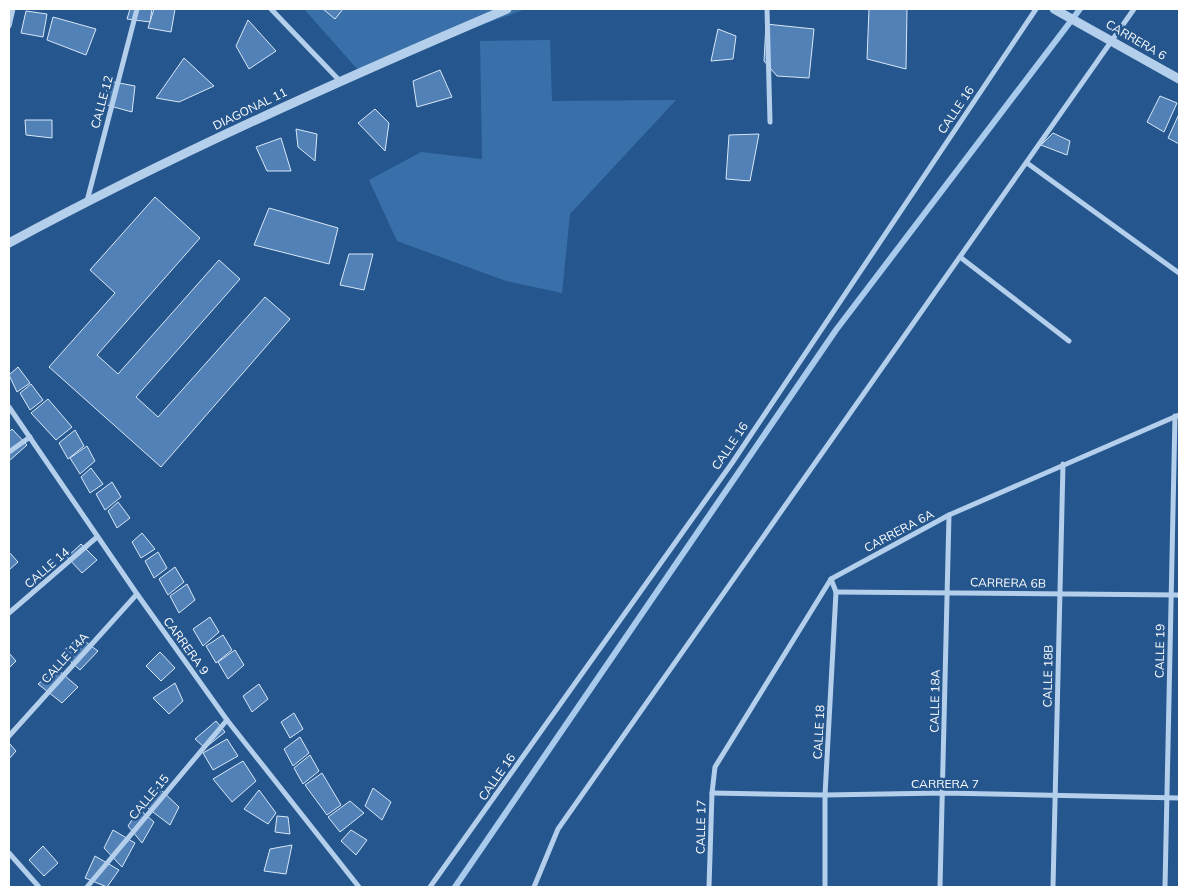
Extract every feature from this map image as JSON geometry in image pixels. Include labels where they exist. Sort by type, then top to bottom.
[{"type":"street","points":[[9,26],[13,9]]},
{"type":"street","name":"CALLE 12","points":[[87,201],[137,9]]},
{"type":"street","points":[[271,9],[339,80]]},
{"type":"street","name":"DIAGONAL 11","points":[[9,243],[87,201],[339,80],[507,9]]},
{"type":"street","points":[[767,9],[770,122]]},
{"type":"street","name":"CALLE 16","points":[[430,887],[732,463],[1036,9]]},
{"type":"street","name":"CARRERA 6","points":[[1054,9],[1113,40],[1179,79]]},
{"type":"street","points":[[534,887],[558,829],[1134,9]]},
{"type":"street","points":[[1027,163],[1179,273]]},
{"type":"street","points":[[960,257],[1069,341]]},
{"type":"street","name":"CARRERA 9","points":[[9,407],[136,594],[227,720],[359,887]]},
{"type":"street","name":"CARRERA 6A","points":[[831,578],[949,515],[1177,416]]},
{"type":"street","name":"CALLE 19","points":[[1165,887],[1177,416]]},
{"type":"street","points":[[9,452],[30,437]]},
{"type":"street","name":"CALLE 18B","points":[[1053,887],[1063,464]]},
{"type":"street","name":"CALLE 18A","points":[[940,887],[949,515]]},
{"type":"street","name":"CALLE 14","points":[[9,613],[97,537]]},
{"type":"street","name":"CALLE 18","points":[[825,887],[825,795],[836,592],[831,578]]},
{"type":"street","name":"CALLE 17","points":[[710,887],[712,794],[715,767],[831,578]]},
{"type":"street","name":"CARRERA 6B","points":[[836,592],[1179,595]]},
{"type":"street","name":"CALLE 14A","points":[[9,736],[136,594]]},
{"type":"street","name":"CALLE 15","points":[[87,887],[227,720]]},
{"type":"street","name":"CARRERA 7","points":[[712,794],[942,793],[1179,798]]},
{"type":"street","points":[[9,853],[38,887]]},
{"type":"shaded area","points":[[304,9],[526,9],[358,70]]},
{"type":"shaded area","points":[[550,40],[552,101],[676,100],[570,214],[562,293],[506,281],[397,241],[369,180],[421,152],[482,159],[480,41]]},
{"type":"building","points":[[130,9],[152,9],[150,22],[127,19]]},
{"type":"building","points":[[154,9],[175,9],[171,32],[148,28]]},
{"type":"building","points":[[323,9],[343,9],[335,19]]},
{"type":"building","points":[[869,9],[907,9],[906,69],[867,59]]},
{"type":"building","points":[[26,11],[47,14],[43,37],[21,33]]},
{"type":"building","points":[[53,17],[96,29],[86,55],[47,40]]},
{"type":"building","points":[[248,20],[276,51],[249,69],[236,46]]},
{"type":"building","points":[[766,24],[814,29],[809,78],[777,76],[764,61]]},
{"type":"building","points":[[718,29],[736,36],[733,59],[711,61]]},
{"type":"building","points":[[184,58],[214,86],[179,102],[156,98]]},
{"type":"building","points":[[440,70],[452,97],[417,107],[413,81]]},
{"type":"building","points":[[109,81],[135,86],[132,112],[103,104]]},
{"type":"building","points":[[1160,96],[1177,103],[1164,132],[1147,122]]},
{"type":"building","points":[[375,109],[389,123],[385,151],[358,123]]},
{"type":"building","points":[[1179,114],[1179,144],[1168,138]]},
{"type":"building","points":[[25,120],[52,120],[52,138],[26,135]]},
{"type":"building","points":[[296,129],[317,134],[315,161],[298,147]]},
{"type":"building","points":[[1053,133],[1070,141],[1067,155],[1041,145]]},
{"type":"building","points":[[759,134],[750,181],[726,179],[729,135]]},
{"type":"building","points":[[281,138],[291,171],[267,171],[256,147]]},
{"type":"building","points":[[155,197],[200,238],[97,355],[118,374],[219,260],[240,279],[136,397],[158,417],[265,297],[290,319],[161,467],[49,367],[115,293],[90,270]]},
{"type":"building","points":[[269,208],[338,228],[329,264],[254,245]]},
{"type":"building","points":[[349,254],[373,254],[364,290],[340,285]]},
{"type":"building","points":[[18,367],[30,383],[17,392],[9,375]]},
{"type":"building","points":[[31,384],[43,400],[30,410],[20,393]]},
{"type":"building","points":[[48,399],[72,427],[56,440],[31,413]]},
{"type":"building","points":[[12,429],[27,445],[9,461],[9,432]]},
{"type":"building","points":[[75,430],[84,446],[68,459],[59,443]]},
{"type":"building","points":[[87,446],[95,461],[80,474],[70,458]]},
{"type":"building","points":[[91,468],[103,484],[90,493],[81,477]]},
{"type":"building","points":[[112,482],[121,497],[105,510],[96,494]]},
{"type":"building","points":[[118,502],[130,518],[117,528],[108,511]]},
{"type":"building","points":[[142,533],[155,549],[141,558],[132,542]]},
{"type":"building","points":[[81,544],[97,560],[82,573],[67,557]]},
{"type":"building","points":[[9,552],[18,562],[9,570]]},
{"type":"building","points":[[158,552],[167,568],[154,578],[145,561]]},
{"type":"building","points":[[175,567],[184,582],[168,595],[159,579]]},
{"type":"building","points":[[187,584],[195,600],[179,613],[170,596]]},
{"type":"building","points":[[210,617],[219,632],[203,646],[193,629]]},
{"type":"building","points":[[223,635],[232,650],[216,663],[206,646]]},
{"type":"building","points":[[79,637],[98,651],[80,670],[61,653]]},
{"type":"building","points":[[235,650],[244,665],[228,679],[218,662]]},
{"type":"building","points":[[160,652],[175,668],[161,681],[146,666]]},
{"type":"building","points":[[9,653],[16,661],[9,668]]},
{"type":"building","points":[[57,669],[78,687],[62,703],[38,684]]},
{"type":"building","points":[[175,683],[183,701],[169,714],[153,698]]},
{"type":"building","points":[[259,684],[268,699],[252,712],[243,696]]},
{"type":"building","points":[[294,713],[303,729],[290,738],[281,722]]},
{"type":"building","points":[[216,721],[225,732],[205,748],[195,739]]},
{"type":"building","points":[[300,737],[309,753],[293,766],[284,749]]},
{"type":"building","points":[[227,739],[238,756],[213,770],[203,753]]},
{"type":"building","points":[[9,743],[16,751],[9,759]]},
{"type":"building","points":[[310,755],[319,771],[303,784],[294,768]]},
{"type":"building","points":[[243,761],[256,781],[232,802],[213,779]]},
{"type":"building","points":[[322,773],[341,805],[327,815],[305,785]]},
{"type":"building","points":[[158,787],[179,807],[170,825],[145,806]]},
{"type":"building","points":[[373,788],[391,802],[382,820],[365,806]]},
{"type":"building","points":[[259,790],[276,813],[268,824],[244,809]]},
{"type":"building","points":[[350,801],[364,813],[340,832],[328,817]]},
{"type":"building","points":[[139,809],[154,822],[142,843],[128,826]]},
{"type":"building","points":[[277,816],[288,817],[290,834],[275,832]]},
{"type":"building","points":[[113,830],[135,843],[122,867],[104,848]]},
{"type":"building","points":[[351,830],[367,840],[356,855],[341,841]]},
{"type":"building","points":[[292,845],[286,874],[264,871],[270,849]]},
{"type":"building","points":[[43,846],[58,863],[44,876],[29,860]]},
{"type":"building","points":[[95,856],[119,870],[107,887],[85,878]]},
{"type":"waterway","points":[[455,887],[836,330],[1080,9]]}]
